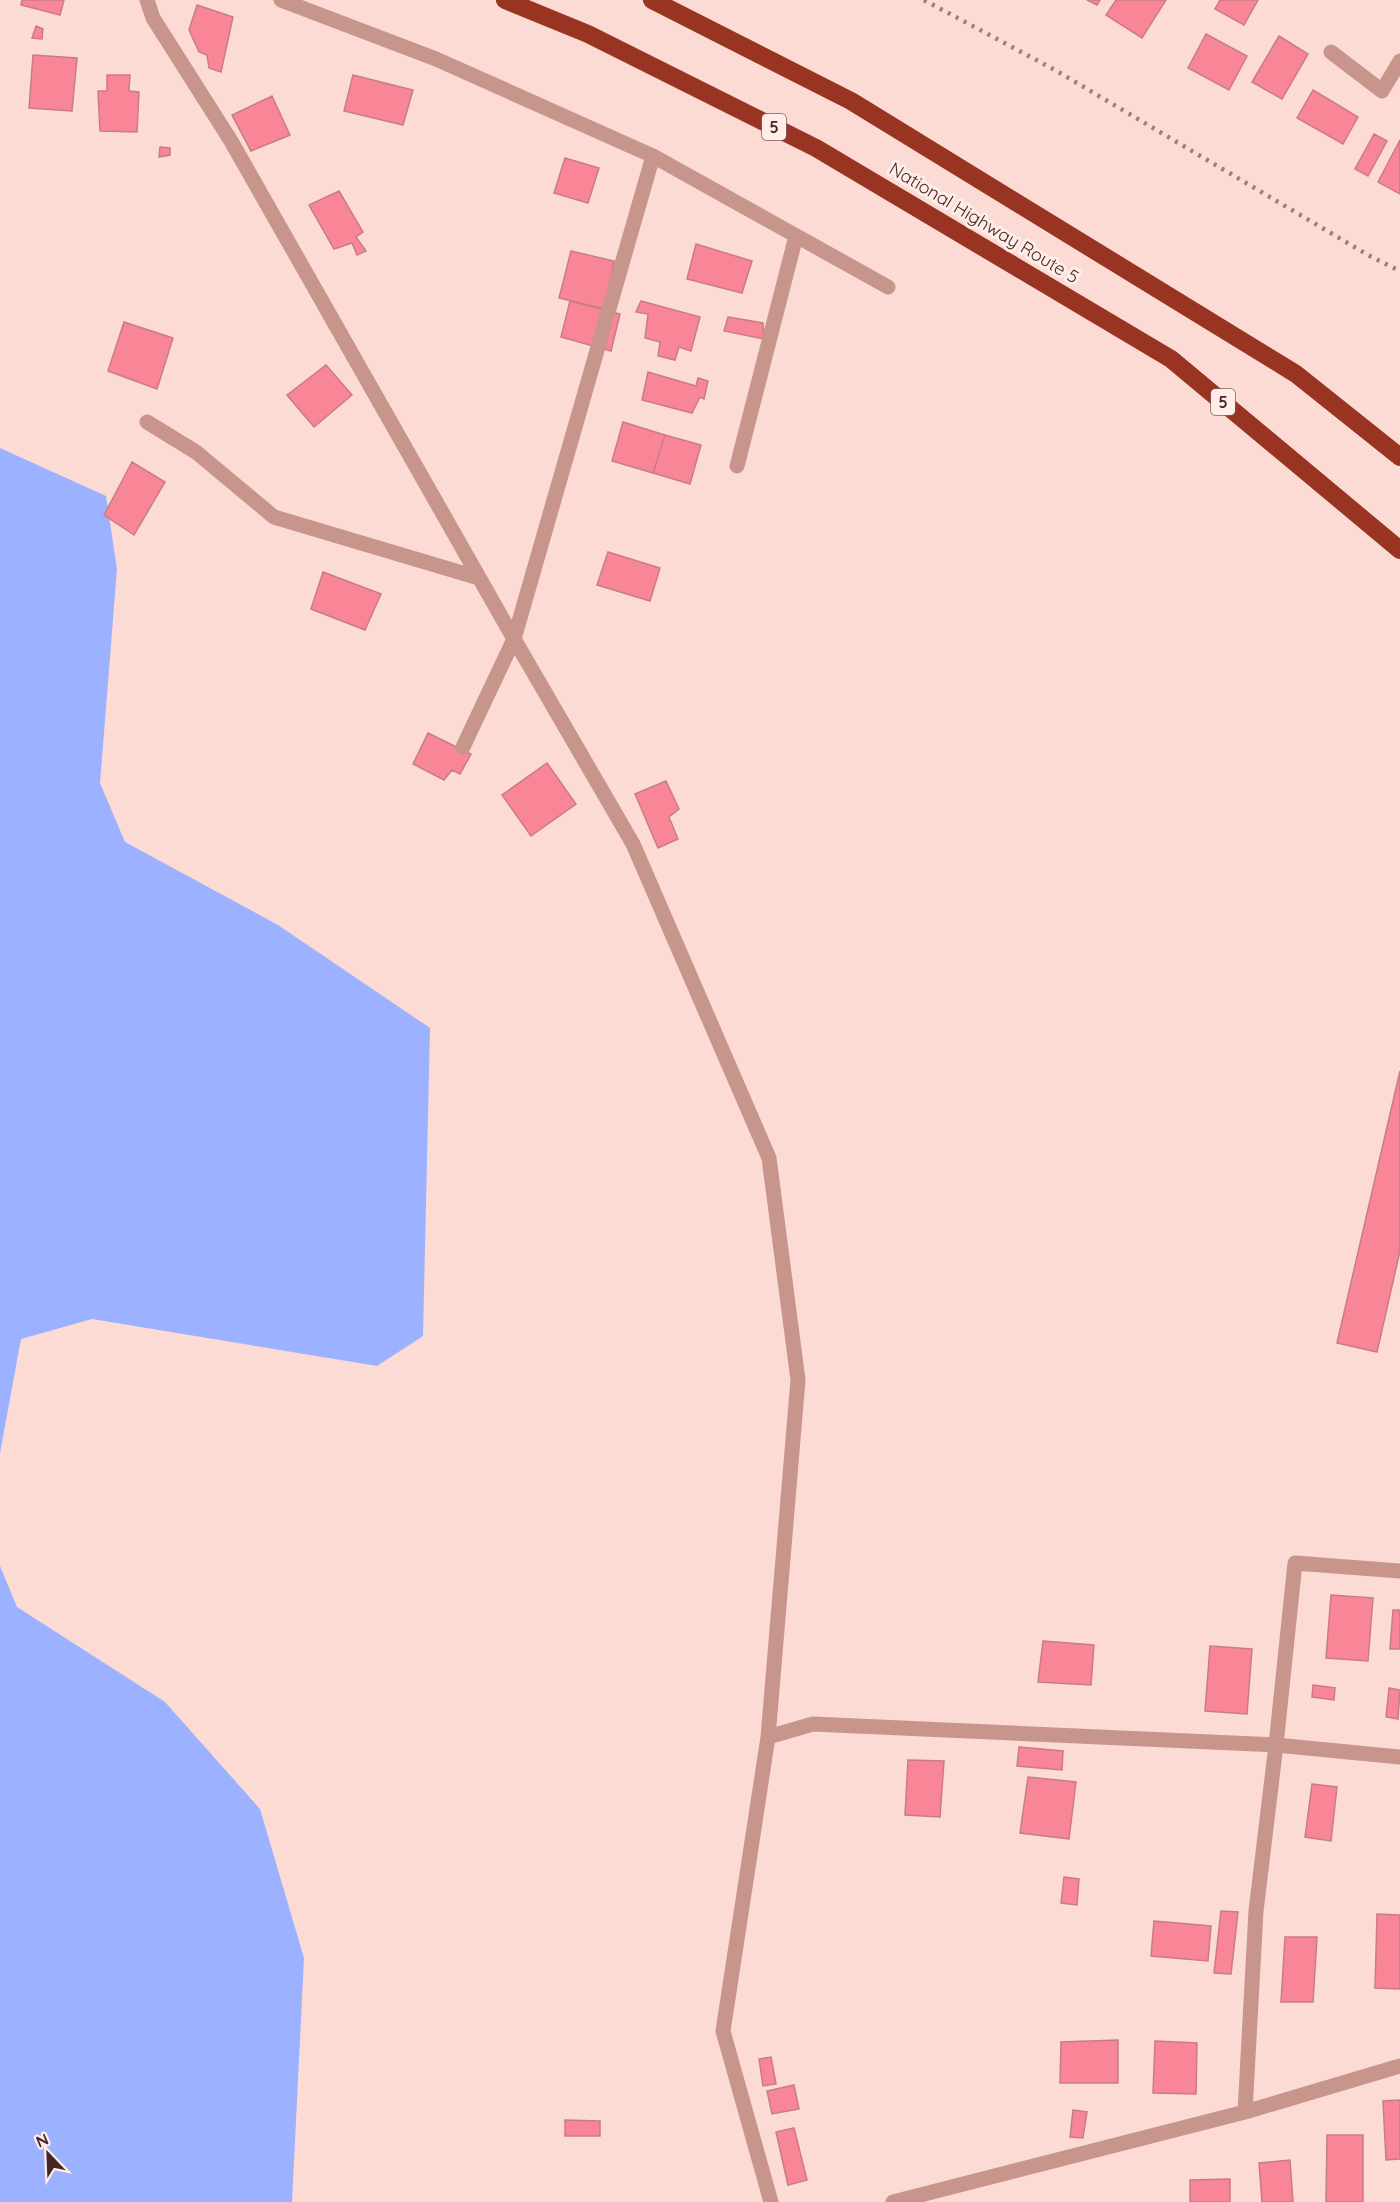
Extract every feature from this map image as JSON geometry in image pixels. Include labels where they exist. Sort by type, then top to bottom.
[{"type":"highway","name":"National Highway Route 5","points":[[505,0],[588,34],[816,148],[1171,359],[1400,550]]},
{"type":"highway","name":"National Highway Route 5","points":[[652,0],[850,101],[1296,374],[1400,457]]},
{"type":"street","points":[[147,0],[153,18],[231,141],[633,844],[769,1158],[798,1380],[768,1737],[723,2031],[771,2202]]},
{"type":"street","points":[[281,0],[436,59],[653,156],[888,287]]},
{"type":"street","points":[[1331,52],[1382,91],[1400,61]]},
{"type":"street","points":[[463,747],[514,639],[653,156]]},
{"type":"street","points":[[736,466],[796,236]]},
{"type":"street","points":[[147,422],[196,452],[274,517],[479,578]]},
{"type":"street","points":[[1245,2112],[1256,1911],[1276,1745],[1294,1563],[1400,1571]]},
{"type":"street","points":[[768,1737],[813,1724],[1276,1745],[1400,1757]]},
{"type":"street","points":[[893,2202],[1245,2112],[1400,2066]]},
{"type":"shaded area","points":[[0,448],[106,496],[117,569],[100,783],[125,842],[278,925],[430,1028],[423,1336],[377,1366],[92,1319],[21,1339],[0,1453]]},
{"type":"shaded area","points":[[0,1566],[17,1607],[165,1702],[260,1809],[304,1958],[292,2202],[0,2202]]},
{"type":"building","points":[[22,0],[64,0],[60,15],[21,5]]},
{"type":"building","points":[[1087,0],[1100,0],[1097,5]]},
{"type":"building","points":[[1116,0],[1166,0],[1142,38],[1106,15]]},
{"type":"building","points":[[1220,0],[1258,0],[1244,25],[1215,9]]},
{"type":"building","points":[[197,5],[233,17],[221,72],[209,68],[207,55],[199,52],[189,30]]},
{"type":"building","points":[[36,26],[43,29],[42,39],[32,38]]},
{"type":"building","points":[[1206,34],[1247,56],[1229,90],[1188,68]]},
{"type":"building","points":[[1279,36],[1308,54],[1282,99],[1252,82]]},
{"type":"building","points":[[33,55],[77,58],[72,111],[29,108]]},
{"type":"building","points":[[107,75],[130,75],[129,91],[139,92],[137,132],[100,131],[98,91],[107,91]]},
{"type":"building","points":[[353,75],[413,90],[403,125],[344,111]]},
{"type":"building","points":[[1313,90],[1358,117],[1343,144],[1297,118]]},
{"type":"building","points":[[272,96],[290,135],[251,151],[232,115]]},
{"type":"building","points":[[1374,134],[1387,141],[1368,176],[1355,169]]},
{"type":"building","points":[[1400,140],[1400,194],[1378,182]]},
{"type":"building","points":[[160,147],[170,148],[170,155],[159,157]]},
{"type":"building","points":[[565,158],[599,168],[588,203],[554,193]]},
{"type":"building","points":[[339,191],[363,232],[356,237],[366,251],[357,255],[352,243],[334,249],[309,205]]},
{"type":"building","points":[[696,244],[752,261],[742,293],[687,279]]},
{"type":"building","points":[[571,251],[614,261],[605,309],[559,298]]},
{"type":"building","points":[[570,301],[620,314],[611,351],[561,337]]},
{"type":"building","points":[[641,301],[700,317],[691,351],[679,347],[675,360],[658,356],[660,342],[645,338],[648,314],[636,312]]},
{"type":"building","points":[[728,317],[763,323],[764,339],[724,331]]},
{"type":"building","points":[[124,322],[173,338],[157,389],[108,371]]},
{"type":"building","points":[[326,365],[352,395],[314,427],[287,395]]},
{"type":"building","points":[[648,372],[696,386],[698,378],[708,381],[704,399],[700,397],[692,413],[642,400]]},
{"type":"building","points":[[623,422],[665,435],[653,473],[612,461]]},
{"type":"building","points":[[665,435],[701,445],[690,484],[653,473]]},
{"type":"building","points":[[132,462],[165,482],[134,535],[104,515]]},
{"type":"building","points":[[608,552],[660,568],[650,601],[597,585]]},
{"type":"building","points":[[323,572],[381,594],[365,630],[311,609]]},
{"type":"building","points":[[428,733],[471,754],[460,774],[452,770],[444,780],[413,764]]},
{"type":"building","points":[[547,763],[576,804],[531,836],[502,795]]},
{"type":"building","points":[[666,781],[679,809],[669,817],[678,839],[658,848],[635,794]]},
{"type":"building","points":[[1400,1071],[1400,1251],[1377,1352],[1337,1343]]},
{"type":"building","points":[[1331,1595],[1373,1598],[1368,1661],[1326,1658]]},
{"type":"building","points":[[1393,1610],[1400,1610],[1400,1649],[1390,1649]]},
{"type":"building","points":[[1043,1641],[1094,1645],[1091,1685],[1038,1682]]},
{"type":"building","points":[[1210,1646],[1252,1649],[1247,1714],[1205,1711]]},
{"type":"building","points":[[1313,1685],[1335,1688],[1334,1700],[1312,1697]]},
{"type":"building","points":[[1389,1688],[1400,1690],[1398,1719],[1386,1717]]},
{"type":"building","points":[[1019,1747],[1063,1751],[1062,1770],[1017,1766]]},
{"type":"building","points":[[908,1760],[944,1761],[940,1817],[905,1815]]},
{"type":"building","points":[[1028,1777],[1076,1782],[1069,1839],[1020,1833]]},
{"type":"building","points":[[1312,1784],[1337,1787],[1331,1841],[1305,1837]]},
{"type":"building","points":[[1064,1877],[1079,1879],[1077,1905],[1061,1903]]},
{"type":"building","points":[[1221,1911],[1238,1912],[1231,1974],[1214,1973]]},
{"type":"building","points":[[1377,1914],[1400,1915],[1400,1989],[1375,1988]]},
{"type":"building","points":[[1154,1921],[1211,1926],[1208,1961],[1151,1956]]},
{"type":"building","points":[[1285,1937],[1317,1937],[1313,2002],[1281,2002]]},
{"type":"building","points":[[1118,2040],[1118,2083],[1060,2083],[1061,2042]]},
{"type":"building","points":[[1155,2041],[1197,2043],[1196,2094],[1153,2093]]},
{"type":"building","points":[[771,2057],[776,2084],[763,2086],[759,2059]]},
{"type":"building","points":[[794,2085],[799,2109],[772,2114],[767,2091]]},
{"type":"building","points":[[1400,2100],[1400,2159],[1386,2160],[1383,2101]]},
{"type":"building","points":[[1073,2110],[1087,2112],[1083,2138],[1070,2137]]},
{"type":"building","points":[[565,2120],[600,2121],[600,2136],[565,2136]]},
{"type":"building","points":[[794,2128],[807,2180],[788,2185],[776,2132]]},
{"type":"building","points":[[1327,2135],[1363,2135],[1363,2202],[1326,2202]]},
{"type":"building","points":[[1290,2160],[1293,2202],[1262,2202],[1259,2163]]},
{"type":"building","points":[[1230,2179],[1230,2202],[1190,2202],[1190,2180]]},
{"type":"railway","points":[[924,0],[1055,70],[1368,255],[1400,271]]}]
